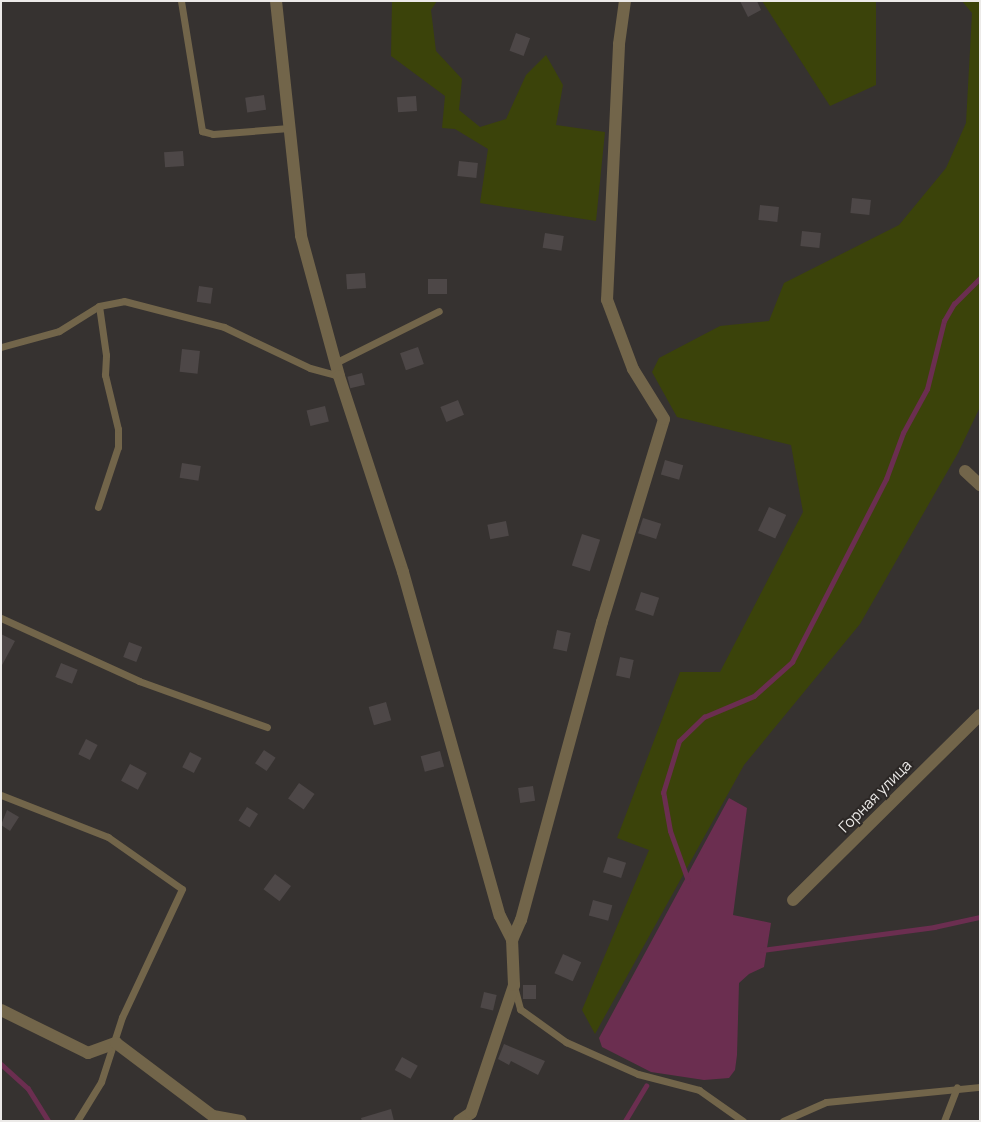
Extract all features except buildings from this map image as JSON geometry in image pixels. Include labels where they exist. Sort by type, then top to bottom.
[{"type":"street","points":[[276,1],[300,236],[338,376],[402,572],[500,916],[512,940],[514,985],[471,1113],[459,1121]]},
{"type":"street","points":[[512,940],[521,920],[602,622],[664,420],[633,369],[608,300],[619,44],[625,1]]},
{"type":"street","points":[[965,471],[980,485]]},
{"type":"street","name":"Горная улица","points":[[793,900],[980,715]]},
{"type":"street","points":[[1,1010],[88,1053],[116,1043],[214,1116],[241,1121]]},
{"type":"lane","points":[[181,1],[202,131],[213,134],[289,128]]},
{"type":"lane","points":[[1,347],[59,331],[99,306],[124,301],[216,325],[310,368],[338,376]]},
{"type":"lane","points":[[98,507],[118,447],[118,430],[105,375],[106,354],[99,306]]},
{"type":"lane","points":[[335,363],[361,348],[439,312]]},
{"type":"lane","points":[[1,618],[139,681],[267,727]]},
{"type":"lane","points":[[1,795],[108,837],[182,889],[122,1017],[116,1043],[101,1082],[77,1121]]},
{"type":"lane","points":[[514,985],[520,1009],[566,1042],[638,1074],[699,1090],[743,1121]]},
{"type":"lane","points":[[782,1121],[826,1102],[957,1087],[980,1087]]},
{"type":"lane","points":[[944,1121],[957,1087]]},
{"type":"green space","points":[[392,1],[437,1],[431,10],[436,51],[462,79],[459,110],[480,127],[506,119],[526,75],[546,55],[563,85],[556,125],[605,132],[596,221],[480,203],[488,149],[455,129],[442,128],[445,96],[391,56]]},
{"type":"green space","points":[[762,1],[876,1],[876,85],[830,106]]},
{"type":"green space","points":[[962,1],[980,1],[980,407],[958,453],[860,624],[744,765],[595,1034],[582,1010],[649,850],[617,838],[680,672],[720,672],[803,512],[791,445],[677,417],[652,372],[659,358],[720,326],[769,321],[784,283],[899,225],[946,168],[966,123],[972,13]]},
{"type":"shaded area","points":[[729,798],[747,808],[733,915],[771,923],[764,967],[749,974],[739,983],[735,1070],[729,1078],[704,1080],[651,1072],[602,1047],[599,1038]]},
{"type":"waterway","points":[[688,881],[670,831],[663,793],[679,741],[704,717],[754,696],[792,662],[886,479],[903,433],[927,389],[944,321],[954,304],[980,278]]},
{"type":"waterway","points":[[762,950],[934,927],[980,917]]},
{"type":"waterway","points":[[1,1064],[28,1088],[49,1121]]},
{"type":"waterway","points":[[625,1121],[646,1086]]}]
